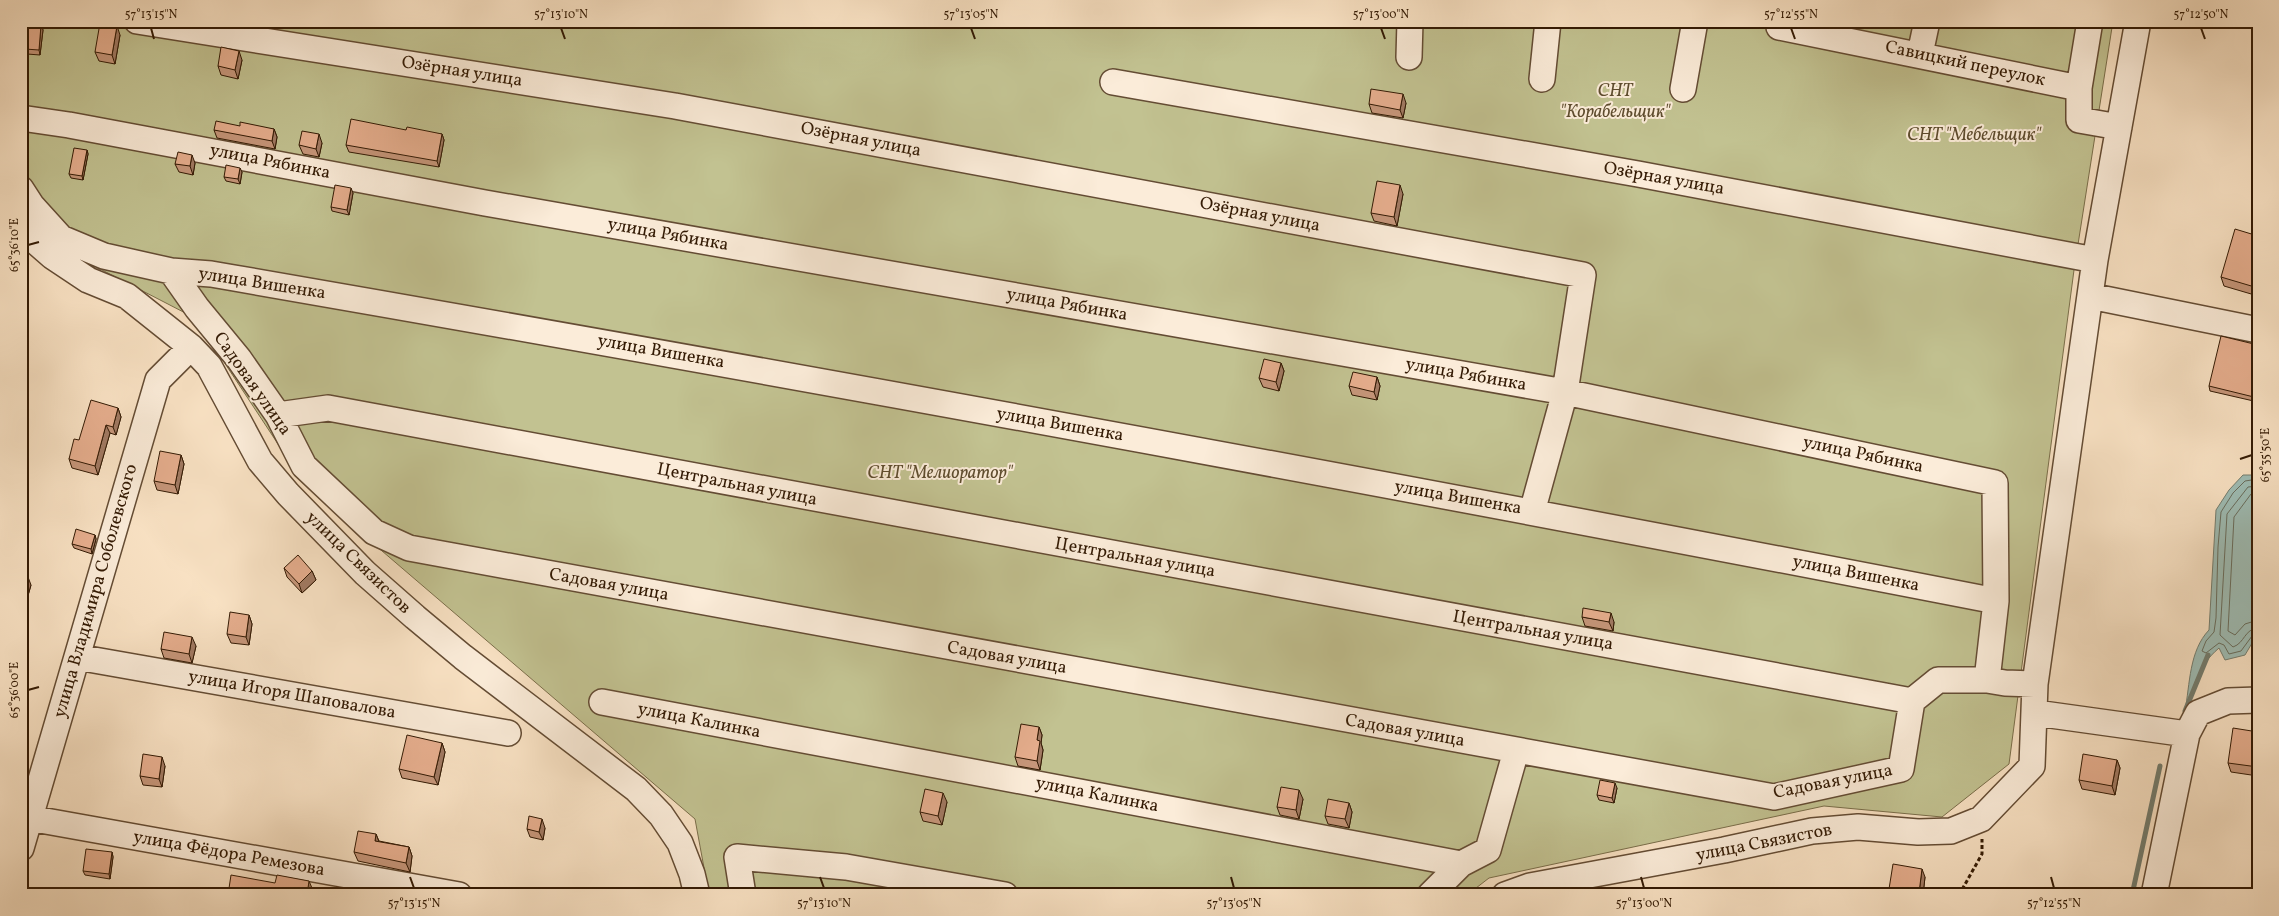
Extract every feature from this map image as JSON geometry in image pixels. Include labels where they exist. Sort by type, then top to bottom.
[{"type":"street","name":"Озёрная улица","points":[[137,21],[675,106],[1583,275],[1565,392]]},
{"type":"street","points":[[1410,21],[1410,57]]},
{"type":"street","points":[[1542,79],[1548,21]]},
{"type":"street","points":[[1682,89],[1695,21]]},
{"type":"street","points":[[1920,54],[1926,21]]},
{"type":"street","points":[[2090,21],[2080,88],[2079,120],[2119,127]]},
{"type":"street","points":[[2138,21],[2095,260],[2035,684],[2036,713],[2187,734]]},
{"type":"street","name":"Савицкий переулок","points":[[1780,24],[2080,88]]},
{"type":"street","name":"Озёрная улица","points":[[1113,82],[1638,174],[2095,260]]},
{"type":"street","name":"улица Рябинка","points":[[21,118],[69,125],[505,206],[1565,392],[1995,483],[1996,601]]},
{"type":"street","name":"улица Вишенка","points":[[21,189],[32,206],[61,238],[104,256],[171,271],[211,274],[659,351],[1532,512],[1996,601]]},
{"type":"street","name":"улица Связистов","points":[[21,229],[52,256],[88,280],[127,296],[192,348],[209,366],[260,461],[288,494],[365,573],[415,617],[486,675],[636,789],[661,815],[680,843],[692,874],[697,895]]},
{"type":"street","name":"Садовая улица","points":[[171,271],[197,308],[239,359],[278,415],[304,466],[374,532],[409,548],[1774,797],[1901,769],[1912,701]]},
{"type":"street","points":[[2090,296],[2258,330]]},
{"type":"street","name":"улица Владимира Соболевского","points":[[21,848],[158,380],[192,348]]},
{"type":"street","points":[[1532,512],[1565,392]]},
{"type":"street","name":"Центральная улица","points":[[278,415],[328,408],[1912,701]]},
{"type":"street","points":[[1987,680],[1996,601]]},
{"type":"street","name":"улица Игоря Шаповалова","points":[[77,657],[508,733]]},
{"type":"street","points":[[1912,701],[1938,680],[1987,680],[2035,684]]},
{"type":"street","points":[[2154,895],[2187,734],[2198,713],[2228,701],[2258,700]]},
{"type":"street","name":"улица Калинка","points":[[602,702],[1461,864]]},
{"type":"street","name":"улица Связистов","points":[[1505,895],[1530,886],[1724,850],[1812,831],[1858,827],[1918,832],[1951,831],[1981,819],[2032,766],[2036,713]]},
{"type":"street","points":[[1430,895],[1461,864],[1488,850],[1516,751]]},
{"type":"street","name":"улица Фёдора Ремезова","points":[[29,818],[459,895]]},
{"type":"street","points":[[743,895],[737,857],[846,867],[1005,895]]},
{"type":"path","points":[[1958,895],[1982,854],[1981,819]]},
{"type":"green space","name":"СНТ \"Мелиоратор\"","points":[[21,21],[2113,21],[2074,270],[2009,764],[1942,817],[1824,806],[1489,878],[1467,895],[709,895],[695,819],[305,485],[195,318],[44,240],[21,213]]},
{"type":"water","points":[[2243,475],[2258,475],[2258,633],[2245,655],[2225,660],[2219,648],[2212,655],[2201,669],[2185,711],[2194,658],[2202,638],[2209,630],[2216,510],[2229,490]]},
{"type":"building","points":[[100,23],[117,26],[112,55],[95,52]]},
{"type":"building","points":[[28,24],[41,25],[39,50],[25,49]]},
{"type":"building","points":[[221,47],[239,51],[235,70],[218,66]]},
{"type":"building","points":[[1371,89],[1403,94],[1400,110],[1369,104]]},
{"type":"building","points":[[351,119],[406,130],[407,127],[442,134],[437,161],[346,145]]},
{"type":"building","points":[[216,121],[240,126],[240,122],[274,129],[272,141],[214,130]]},
{"type":"building","points":[[302,131],[319,134],[316,149],[299,145]]},
{"type":"building","points":[[74,148],[87,150],[82,176],[69,174]]},
{"type":"building","points":[[178,152],[192,155],[190,166],[175,164]]},
{"type":"building","points":[[226,165],[240,168],[238,179],[224,177]]},
{"type":"building","points":[[1377,181],[1400,185],[1394,217],[1371,213]]},
{"type":"building","points":[[335,185],[351,188],[347,210],[331,207]]},
{"type":"building","points":[[2235,229],[2258,236],[2258,288],[2221,277]]},
{"type":"building","points":[[2221,336],[2258,345],[2258,398],[2209,386]]},
{"type":"building","points":[[1264,359],[1281,363],[1276,382],[1259,378]]},
{"type":"building","points":[[1353,372],[1377,377],[1374,392],[1349,386]]},
{"type":"building","points":[[91,400],[118,408],[113,427],[106,425],[95,466],[69,459],[74,439],[79,440]]},
{"type":"building","points":[[160,451],[181,455],[175,485],[154,481]]},
{"type":"building","points":[[76,529],[95,535],[91,549],[72,544]]},
{"type":"building","points":[[298,555],[312,571],[299,584],[284,568]]},
{"type":"building","points":[[21,575],[28,577],[22,597],[21,597]]},
{"type":"building","points":[[1583,608],[1611,613],[1609,622],[1582,617]]},
{"type":"building","points":[[230,612],[249,615],[246,637],[227,634]]},
{"type":"building","points":[[164,632],[192,637],[189,654],[161,649]]},
{"type":"building","points":[[1021,724],[1039,727],[1037,740],[1040,741],[1037,761],[1015,757]]},
{"type":"building","points":[[2233,728],[2258,732],[2258,767],[2228,763]]},
{"type":"building","points":[[407,735],[442,743],[434,777],[399,769]]},
{"type":"building","points":[[143,754],[162,757],[159,779],[140,776]]},
{"type":"building","points":[[2083,754],[2117,760],[2112,786],[2079,780]]},
{"type":"building","points":[[1600,780],[1615,783],[1612,798],[1597,795]]},
{"type":"building","points":[[1281,787],[1299,790],[1296,810],[1277,807]]},
{"type":"building","points":[[925,789],[943,793],[938,816],[920,812]]},
{"type":"building","points":[[1328,799],[1349,803],[1345,819],[1325,816]]},
{"type":"building","points":[[529,816],[542,819],[539,832],[527,829]]},
{"type":"building","points":[[358,831],[376,834],[375,841],[409,847],[406,863],[354,852]]},
{"type":"building","points":[[86,849],[112,852],[109,874],[83,871]]},
{"type":"building","points":[[1893,864],[1922,869],[1919,893],[1889,889]]},
{"type":"building","points":[[231,875],[275,883],[277,875],[309,881],[307,895],[228,895]]},
{"type":"building","points":[[336,887],[355,890],[355,895],[335,895]]},
{"type":"waterway","points":[[2185,711],[2208,655]]},
{"type":"waterway","points":[[2132,895],[2160,766]]},
{"type":"park label","name":"СНТ \"Корабельщик\"","points":[[1615,101]]},
{"type":"park label","name":"СНТ \"Мебельщик\"","points":[[1974,135]]}]
